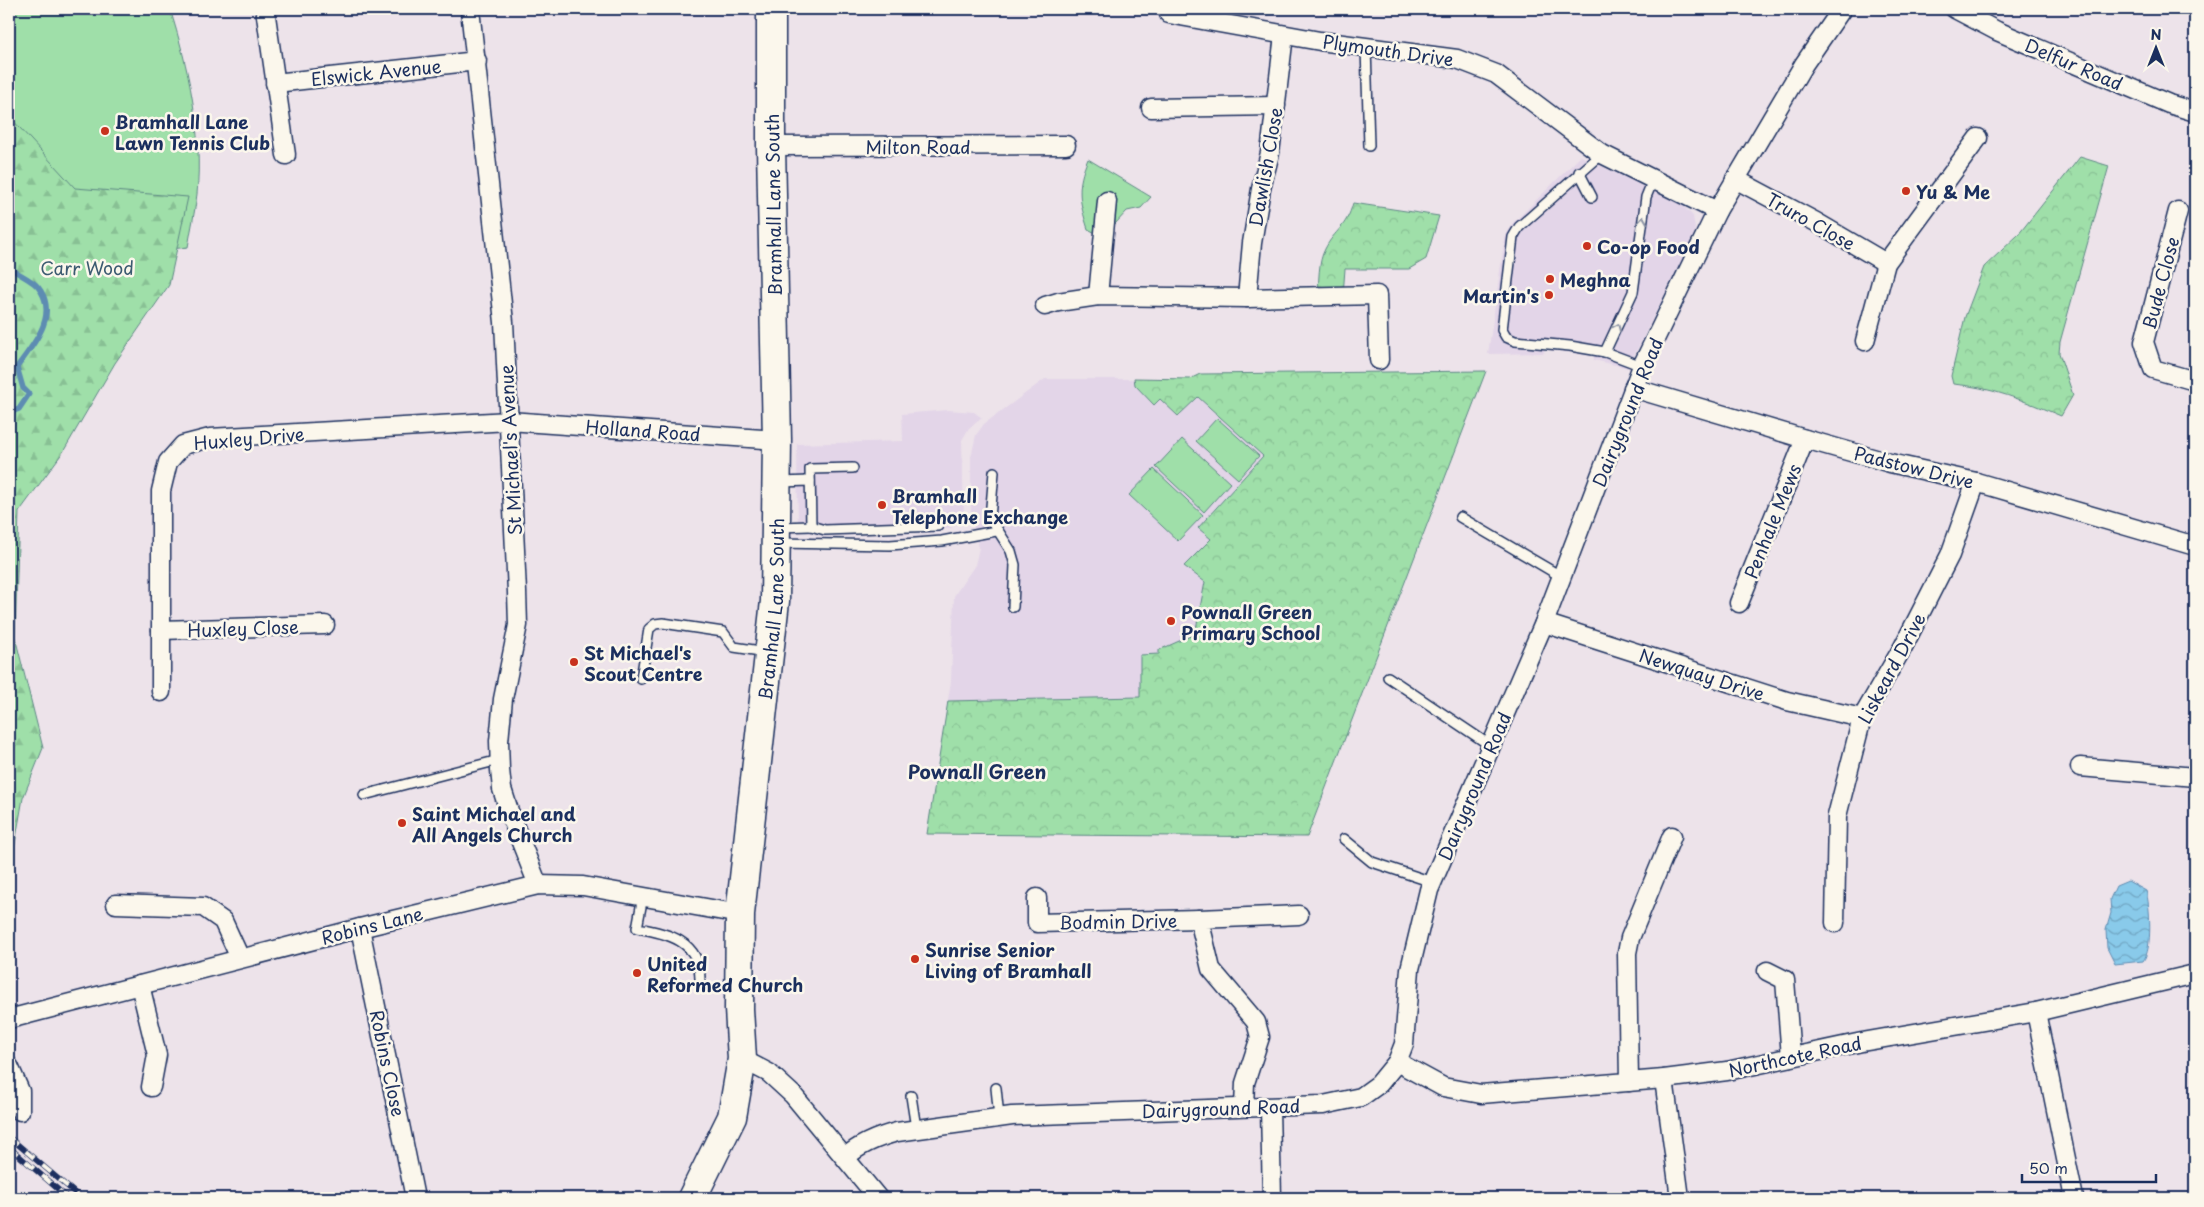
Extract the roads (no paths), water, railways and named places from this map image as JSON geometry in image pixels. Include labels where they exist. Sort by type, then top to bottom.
[{"type":"main road","name":"Bramhall Lane South","points":[[692,1198],[732,1117],[742,1059],[739,1009],[740,914],[775,601],[778,440],[771,146],[771,9]]},
{"type":"street","points":[[266,9],[286,155]]},
{"type":"street","name":"St Michael's Avenue","points":[[470,9],[504,322],[518,625],[503,699],[499,760],[502,789],[538,885]]},
{"type":"street","name":"Dairyground Road","points":[[846,1157],[855,1149],[879,1137],[916,1128],[999,1117],[1323,1105],[1361,1097],[1379,1084],[1397,1062],[1404,1044],[1410,969],[1432,882],[1544,623],[1642,366],[1717,211],[1804,64],[1842,9]]},
{"type":"street","name":"Delfur Road","points":[[1955,9],[1997,31],[2169,104],[2195,112]]},
{"type":"street","name":"Plymouth Drive","points":[[1169,14],[1284,35],[1457,59],[1496,74],[1602,154],[1717,211]]},
{"type":"street","name":"Dawlish Close","points":[[1247,298],[1252,243],[1261,189],[1270,153],[1284,35]]},
{"type":"street","name":"Elswick Avenue","points":[[275,83],[477,61]]},
{"type":"street","points":[[1151,108],[1276,106]]},
{"type":"street","points":[[1865,341],[1886,263],[1978,138]]},
{"type":"street","name":"Milton Road","points":[[771,146],[1066,145]]},
{"type":"street","name":"Truro Close","points":[[1735,179],[1816,222],[1886,263]]},
{"type":"street","points":[[1098,296],[1107,201]]},
{"type":"street","name":"Bude Close","points":[[2178,211],[2144,342],[2153,369],[2195,381]]},
{"type":"street","points":[[1045,306],[1058,302],[1098,296],[1247,298],[1377,294],[1379,360]]},
{"type":"street","name":"Padstow Drive","points":[[1633,388],[1890,463],[1976,482],[2195,546]]},
{"type":"street","name":"Holland Road","points":[[509,421],[778,440]]},
{"type":"street","name":"Huxley Drive","points":[[160,692],[161,491],[168,462],[183,445],[210,438],[509,421]]},
{"type":"street","name":"Penhale Mews","points":[[1739,603],[1805,439]]},
{"type":"street","name":"Liskeard Drive","points":[[1835,923],[1837,816],[1862,718],[1903,647],[1950,555],[1976,482]]},
{"type":"street","name":"Newquay Drive","points":[[1544,623],[1787,701],[1862,718]]},
{"type":"street","name":"Huxley Close","points":[[161,630],[324,625]]},
{"type":"street","points":[[2080,767],[2195,777]]},
{"type":"street","points":[[1629,1082],[1627,953],[1630,938],[1672,836]]},
{"type":"street","name":"Robins Lane","points":[[9,1019],[240,958],[538,885],[583,886],[740,914]]},
{"type":"street","name":"Bodmin Drive","points":[[1037,898],[1037,923],[1299,915]]},
{"type":"street","points":[[116,904],[203,907],[223,921],[240,958]]},
{"type":"street","name":"Bodmin Drive","points":[[1199,919],[1211,969],[1256,1022],[1260,1036],[1245,1083],[1244,1107]]},
{"type":"street","name":"Robins Close","points":[[360,928],[415,1198]]},
{"type":"street","points":[[1767,971],[1784,980],[1791,1056]]},
{"type":"street","name":"Northcote Road","points":[[1397,1062],[1443,1087],[1481,1094],[1664,1079],[1727,1070],[1791,1056],[2036,1012],[2195,974]]},
{"type":"street","points":[[140,985],[157,1055],[151,1087]]},
{"type":"street","points":[[2036,1012],[2074,1198]]},
{"type":"street","points":[[742,1059],[768,1074],[793,1095],[878,1198]]},
{"type":"street","points":[[9,1066],[20,1091],[20,1111]]},
{"type":"street","points":[[1664,1079],[1680,1198]]},
{"type":"street","points":[[1270,1108],[1272,1198]]},
{"type":"lane","points":[[1366,47],[1369,146]]},
{"type":"lane","points":[[1602,154],[1579,172],[1519,227],[1514,237],[1502,330],[1506,337],[1514,341],[1570,346],[1605,352],[1642,366]]},
{"type":"lane","points":[[1579,172],[1592,197]]},
{"type":"lane","points":[[1605,352],[1633,292],[1646,196],[1653,180]]},
{"type":"lane","points":[[811,526],[810,469],[853,468]]},
{"type":"lane","points":[[994,472],[990,518],[996,530],[1011,550],[1015,565],[1013,607]]},
{"type":"lane","points":[[777,482],[810,481]]},
{"type":"lane","points":[[1460,516],[1562,577]]},
{"type":"lane","points":[[776,535],[811,526],[825,530],[938,526]]},
{"type":"lane","points":[[776,535],[890,545],[942,541],[996,530]]},
{"type":"lane","points":[[641,679],[649,629],[655,624],[663,623],[723,632],[734,647],[770,653]]},
{"type":"lane","points":[[1388,677],[1491,746]]},
{"type":"lane","points":[[364,795],[499,760]]},
{"type":"lane","points":[[1344,839],[1372,862],[1432,882]]},
{"type":"lane","points":[[643,896],[637,928],[657,931],[682,942],[699,961],[700,979]]},
{"type":"lane","points":[[996,1088],[999,1117]]},
{"type":"lane","points":[[911,1096],[916,1128]]},
{"type":"water","points":[[2128,881],[2146,891],[2149,906],[2148,947],[2143,961],[2115,964],[2107,948],[2106,930],[2111,913],[2110,899],[2116,886]]},
{"type":"waterway","points":[[9,267],[32,281],[38,287],[44,298],[46,308],[42,329],[17,367],[23,388],[29,394],[19,409],[9,413]]},
{"type":"railway","points":[[9,1137],[81,1198]]},
{"type":"railway","points":[[9,1147],[68,1198]]},
{"type":"place","name":"Bramhall Lane Lawn Tennis Club","points":[[105,131]]},
{"type":"place","name":"Yu & Me","points":[[1906,191]]},
{"type":"place","name":"Co-op Food","points":[[1587,246]]},
{"type":"place","name":"Meghna","points":[[1550,279]]},
{"type":"place","name":"Martin's","points":[[1549,295]]},
{"type":"place","name":"Bramhall Telephone Exchange","points":[[882,505]]},
{"type":"place","name":"Pownall Green Primary School","points":[[1171,621]]},
{"type":"place","name":"St Michael's Scout Centre","points":[[574,662]]},
{"type":"place","name":"Saint Michael and All Angels Church","points":[[402,823]]},
{"type":"place","name":"Sunrise Senior Living of Bramhall","points":[[915,959]]},
{"type":"place","name":"United Reformed Church","points":[[637,973]]},
{"type":"district","name":"Pownall Green","points":[[977,771]]},
{"type":"park label","name":"Carr Wood","points":[[87,267]]}]
